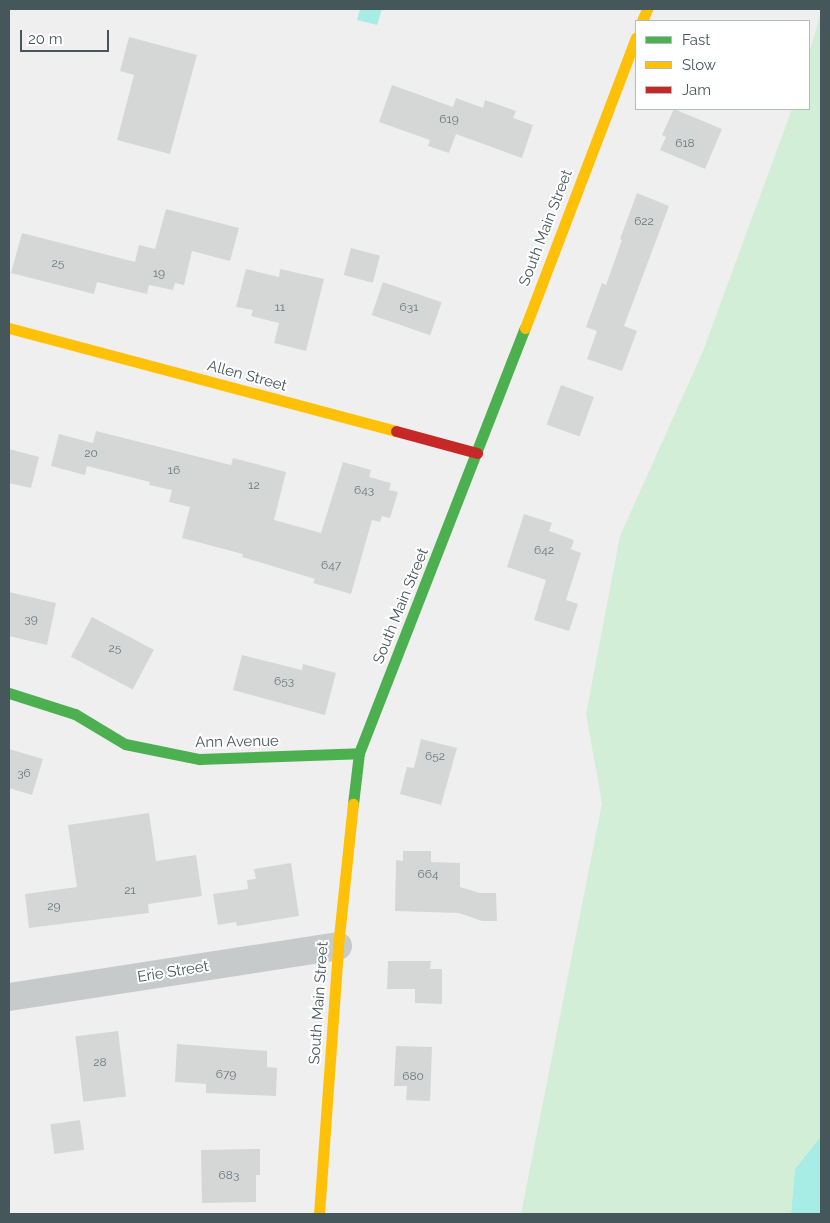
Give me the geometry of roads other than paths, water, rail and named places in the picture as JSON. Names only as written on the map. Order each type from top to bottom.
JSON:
[{"type":"main road","name":"South Main Street","points":[[319,1214],[338,946],[359,754],[478,453],[635,40]]},
{"type":"main road","name":"Allen Street","points":[[9,328],[478,453]]},
{"type":"main road","name":"Ann Avenue","points":[[9,693],[75,714],[125,744],[199,759],[359,754]]},
{"type":"street","name":"Erie Street","points":[[9,997],[338,946]]},
{"type":"water","points":[[360,9],[382,9],[377,25],[357,20]]},
{"type":"water","points":[[821,1136],[821,1214],[791,1214],[795,1169]]}]
